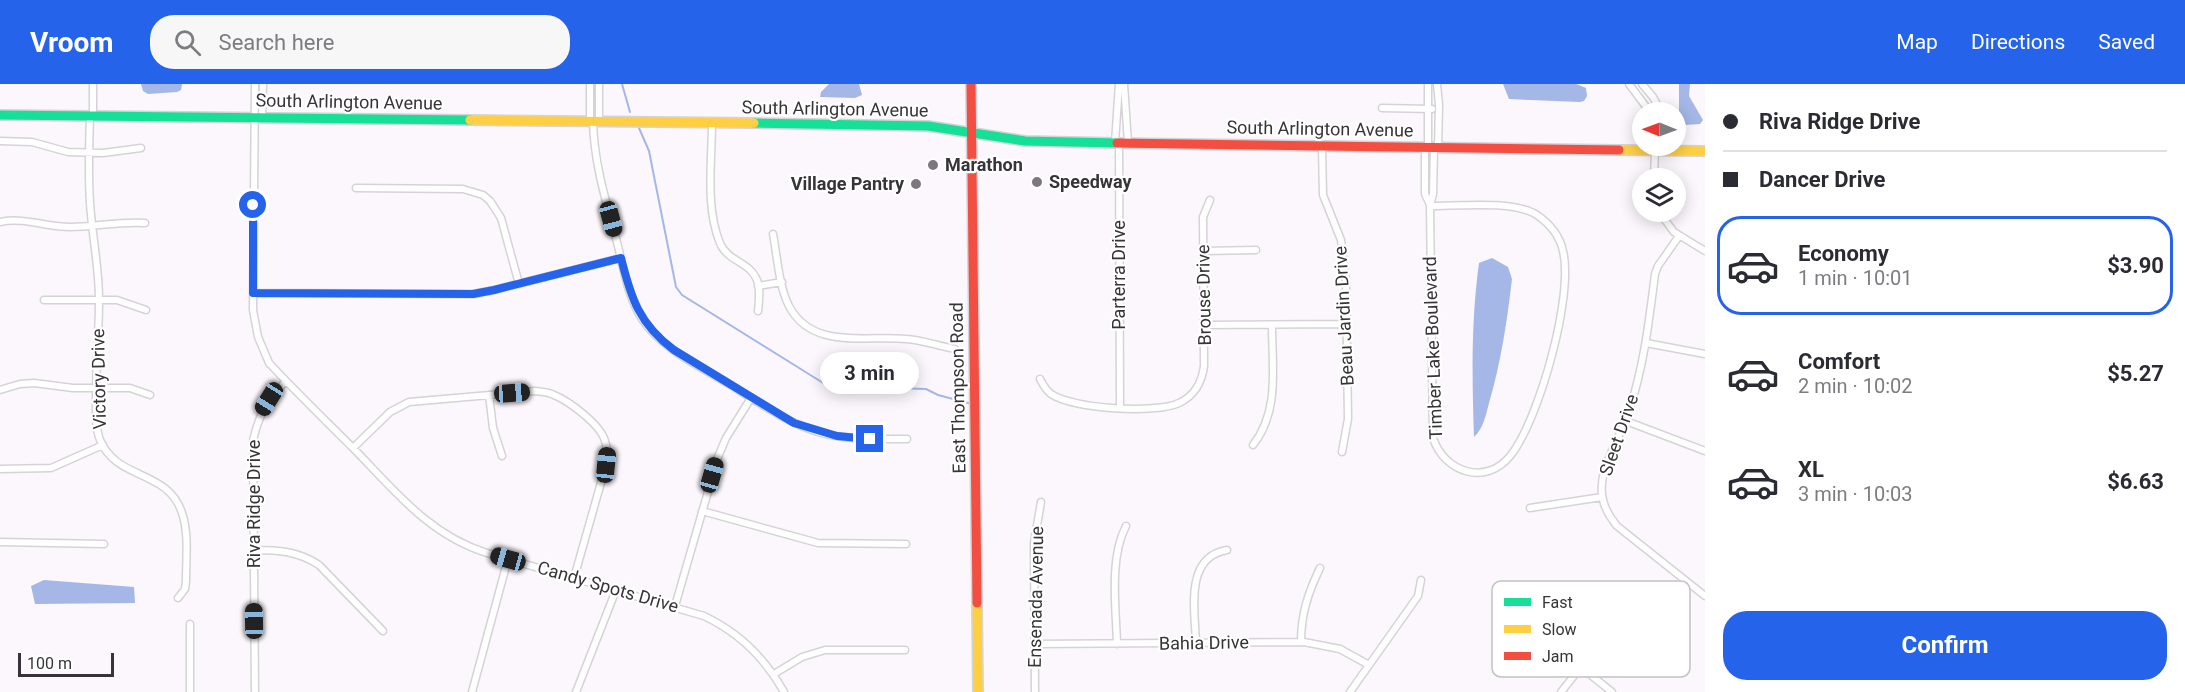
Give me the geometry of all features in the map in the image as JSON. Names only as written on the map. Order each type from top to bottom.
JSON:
[{"type":"main road","name":"East Thompson Road","points":[[971,84],[978,692]]},
{"type":"main road","name":"South Arlington Avenue","points":[[0,115],[911,125],[1015,140],[1322,147],[1632,148]]},
{"type":"main road","name":"South Arlington Avenue","points":[[1686,150],[1705,151]]},
{"type":"street","name":"Victory Drive","points":[[93,84],[89,189],[99,300],[97,424],[103,445],[110,456],[121,466],[157,481],[172,494],[179,505],[185,527],[186,581],[183,593],[178,598]]},
{"type":"street","points":[[255,84],[258,118],[253,293],[255,328],[269,363],[286,381]]},
{"type":"street","points":[[258,118],[263,84]]},
{"type":"street","points":[[590,84],[596,160],[621,258],[634,303],[657,337],[674,350],[794,423],[822,433],[852,438],[907,439]]},
{"type":"street","points":[[594,122],[599,84]]},
{"type":"street","points":[[1119,84],[1121,143]]},
{"type":"street","points":[[1121,143],[1124,84]]},
{"type":"street","name":"Timber Lake Boulevard","points":[[1428,84],[1431,148]]},
{"type":"street","name":"Timber Lake Boulevard","points":[[1430,206],[1507,207],[1524,210],[1538,216],[1550,226],[1563,252],[1564,280],[1556,337],[1544,383],[1518,444],[1506,461],[1487,471],[1469,472],[1456,468],[1448,463],[1437,449],[1433,438],[1430,206],[1425,194],[1439,109],[1437,84]]},
{"type":"street","points":[[1629,84],[1642,102]]},
{"type":"street","points":[[1642,84],[1655,102]]},
{"type":"street","points":[[1382,108],[1439,109]]},
{"type":"street","points":[[712,123],[711,202],[719,242],[729,257],[751,271],[757,279],[758,310]]},
{"type":"street","points":[[0,141],[32,142],[64,152],[89,153],[141,148]]},
{"type":"street","name":"Parterra Drive","points":[[1120,408],[1121,143]]},
{"type":"street","name":"Beau Jardin Drive","points":[[1322,147],[1322,190],[1341,240],[1346,282],[1348,425],[1342,452]]},
{"type":"street","points":[[356,188],[463,189],[483,195],[490,201],[501,218],[519,284]]},
{"type":"street","name":"Brouse Drive","points":[[1120,408],[1170,406],[1187,398],[1195,390],[1204,371],[1203,217],[1210,200]]},
{"type":"street","points":[[0,222],[21,220],[65,227],[126,222],[145,223]]},
{"type":"street","points":[[1666,222],[1679,236],[1705,251]]},
{"type":"street","points":[[773,234],[785,297],[801,322],[819,333],[840,338],[906,339],[955,349]]},
{"type":"street","name":"Sleet Drive","points":[[1679,236],[1657,267],[1639,377],[1626,421],[1603,477],[1602,497],[1608,514],[1617,526],[1686,581]]},
{"type":"street","points":[[1203,251],[1256,250]]},
{"type":"street","points":[[253,293],[458,295],[485,292],[621,258]]},
{"type":"street","points":[[758,286],[782,282]]},
{"type":"street","points":[[44,300],[122,301],[146,310]]},
{"type":"street","points":[[1204,325],[1347,324]]},
{"type":"street","points":[[1252,445],[1265,425],[1272,400],[1272,325]]},
{"type":"street","points":[[1646,343],[1705,354]]},
{"type":"street","points":[[1040,379],[1048,392],[1064,400],[1093,407],[1120,408]]},
{"type":"street","name":"Candy Spots Drive","points":[[286,381],[415,512],[438,531],[469,547],[705,616],[731,630],[751,647],[774,674],[784,692]]},
{"type":"street","name":"Riva Ridge Drive","points":[[255,692],[253,447],[256,426],[269,399],[286,381]]},
{"type":"street","points":[[0,390],[27,382],[65,387],[130,388],[150,395]]},
{"type":"street","points":[[353,448],[390,412],[410,402],[536,391],[554,394],[565,400],[593,423],[605,441],[607,453],[606,465],[574,578]]},
{"type":"street","points":[[489,395],[492,428],[502,456]]},
{"type":"street","points":[[675,606],[718,457],[726,438],[751,398]]},
{"type":"street","points":[[1626,421],[1705,451]]},
{"type":"street","points":[[0,469],[51,468],[103,445]]},
{"type":"street","points":[[1530,508],[1602,497]]},
{"type":"street","name":"Ensenada Avenue","points":[[1035,692],[1034,543],[1041,502]]},
{"type":"street","points":[[702,511],[818,543],[906,544]]},
{"type":"street","points":[[1116,644],[1116,556],[1119,540],[1126,526]]},
{"type":"street","points":[[0,542],[104,544]]},
{"type":"street","points":[[254,550],[286,551],[309,558],[319,565],[383,631]]},
{"type":"street","points":[[1196,643],[1195,586],[1197,574],[1208,559],[1227,550]]},
{"type":"street","points":[[472,692],[508,559]]},
{"type":"street","points":[[1301,642],[1305,602],[1320,568]]},
{"type":"street","points":[[1350,692],[1418,596],[1421,580]]},
{"type":"street","name":"Sleet Drive","points":[[1690,584],[1705,596]]},
{"type":"street","points":[[576,692],[616,590]]},
{"type":"street","points":[[190,624],[190,692]]},
{"type":"street","name":"Bahia Drive","points":[[1035,644],[1301,642],[1340,649],[1369,665]]},
{"type":"street","points":[[774,674],[802,657],[825,650],[905,650]]},
{"type":"street","points":[[1561,692],[1573,677]]},
{"type":"street","points":[[1593,677],[1612,692]]},
{"type":"water","points":[[141,84],[182,84],[181,90],[177,92],[148,94],[143,91]]},
{"type":"water","points":[[829,84],[859,84],[862,95],[855,98],[820,97],[821,92]]},
{"type":"water","points":[[1503,84],[1576,84],[1586,88],[1587,96],[1584,101],[1580,102],[1509,99]]},
{"type":"water","points":[[1679,84],[1690,84],[1689,96],[1703,120],[1700,124],[1686,125],[1686,102],[1679,102]]},
{"type":"water","points":[[1492,258],[1508,267],[1512,279],[1497,372],[1484,421],[1474,437],[1473,350],[1476,285],[1479,263]]},
{"type":"water","points":[[44,580],[134,587],[135,603],[35,604],[31,586]]},
{"type":"waterway","points":[[622,84],[630,112]]},
{"type":"waterway","points":[[639,128],[649,151],[676,287],[682,295],[828,386],[926,389],[938,395],[972,404]]},
{"type":"traffic: fast","points":[[0,115],[470,120]]},
{"type":"traffic: fast","points":[[754,123],[928,126],[1025,141],[1117,143]]},
{"type":"traffic: slow","points":[[470,120],[754,123]]},
{"type":"traffic: slow","points":[[1619,150],[1705,151]]},
{"type":"traffic: slow","points":[[977,603],[978,692]]},
{"type":"traffic: jam","points":[[971,84],[977,603]]},
{"type":"traffic: jam","points":[[1117,143],[1619,150]]},
{"type":"place","name":"Marathon","points":[[933,165]]},
{"type":"place","name":"Speedway","points":[[1037,182]]},
{"type":"place","name":"Village Pantry","points":[[916,184]]},
{"type":"route","points":[[253,205],[253,293],[473,294],[621,258],[632,297],[642,318],[657,337],[674,350],[794,423],[822,433],[870,439]]}]
